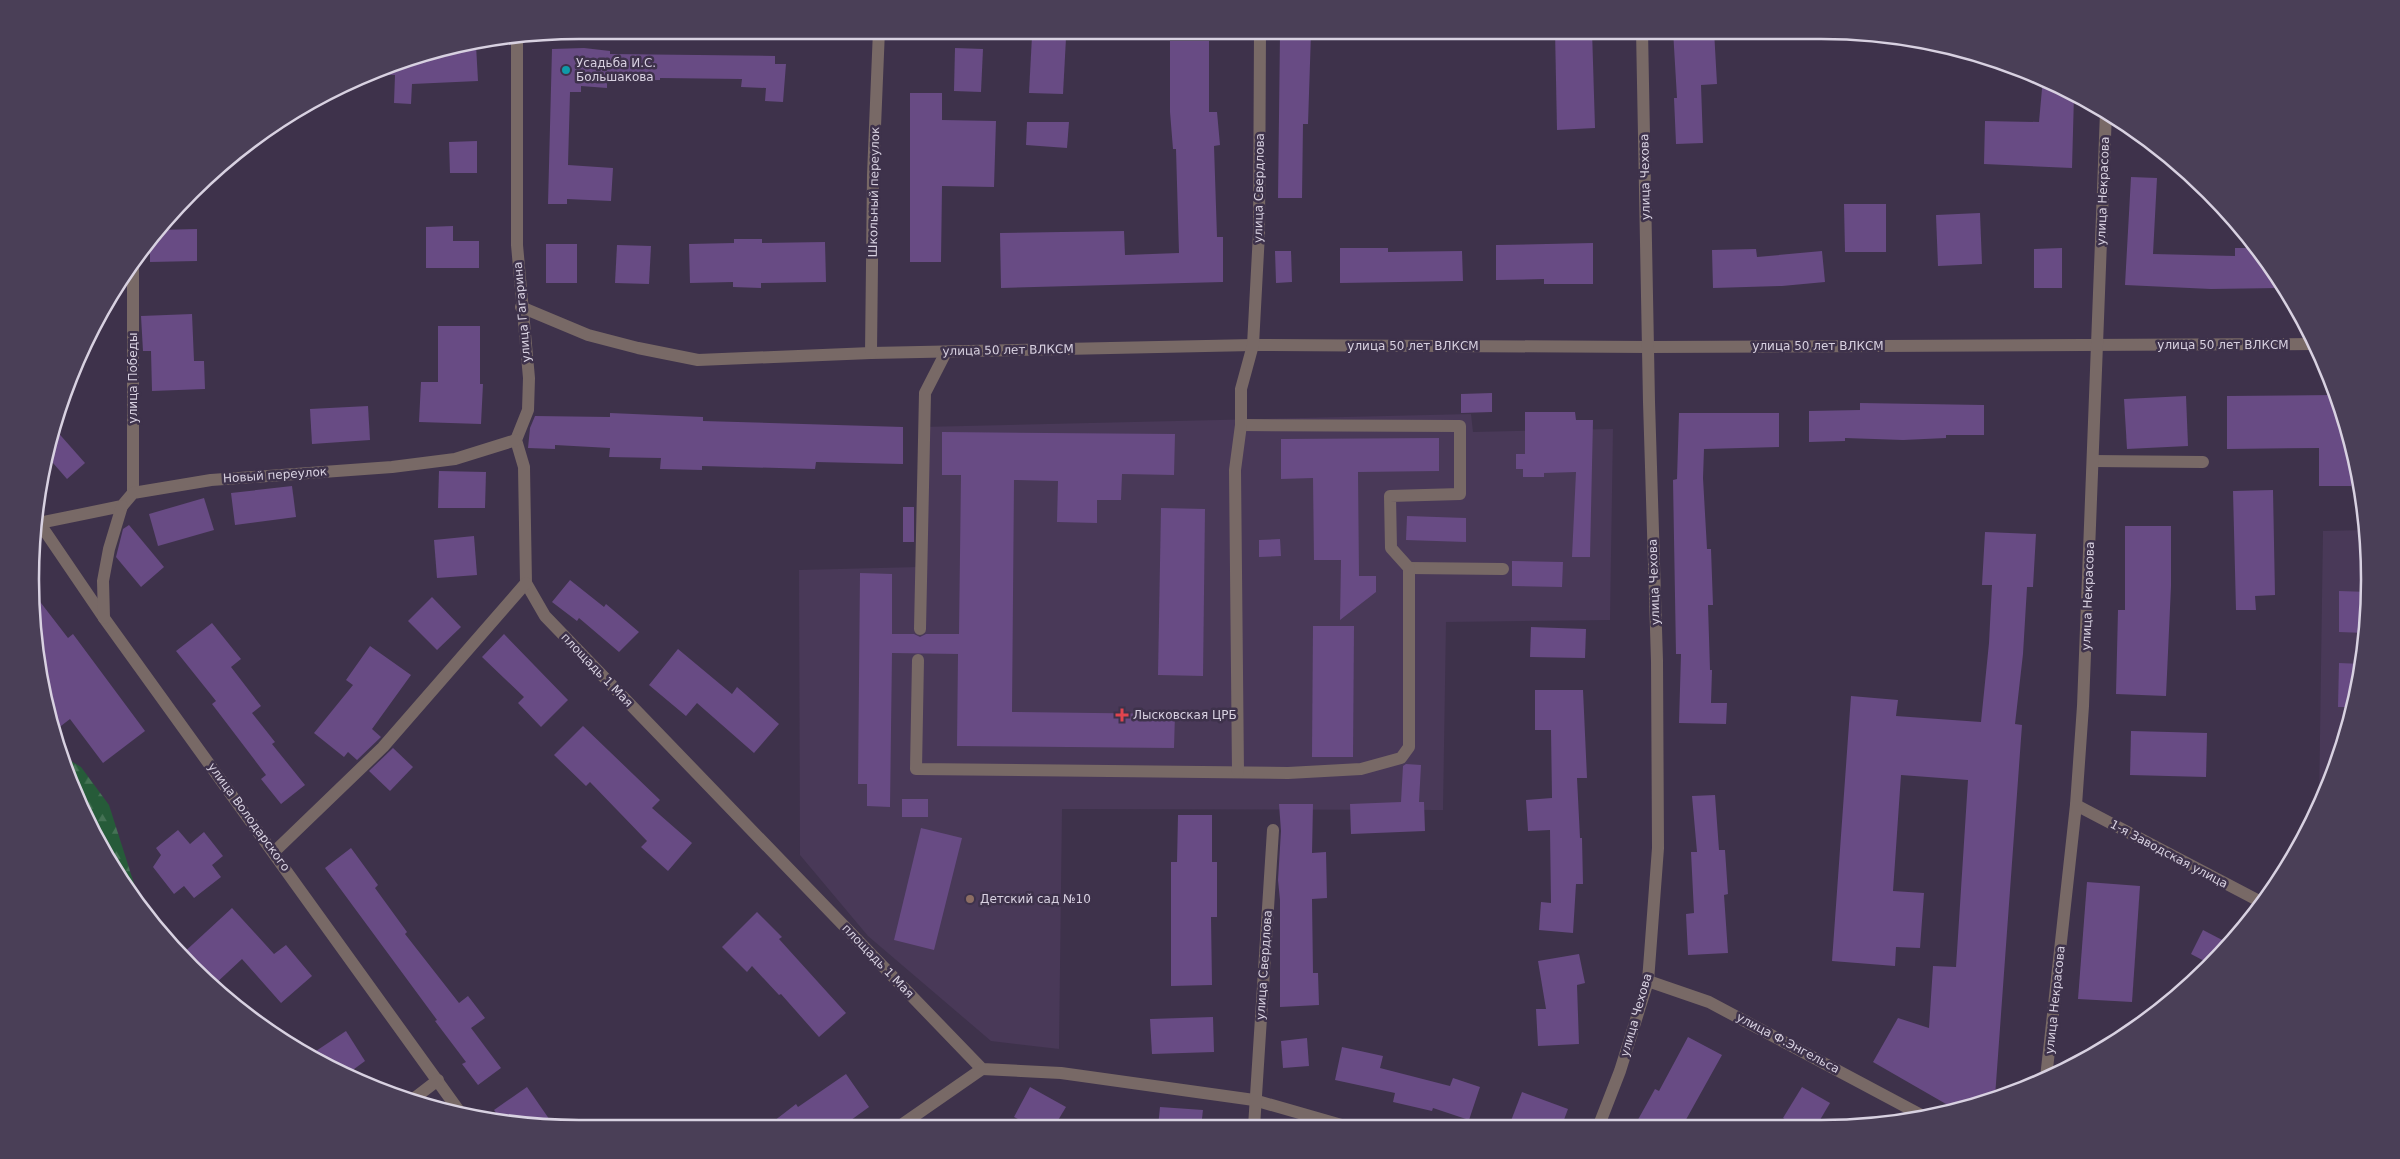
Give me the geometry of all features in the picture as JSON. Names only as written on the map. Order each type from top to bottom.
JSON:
[{"type":"street","name":"Школьный переулок","points":[[871,353],[873,175],[879,39]]},
{"type":"street","name":"улица Свердлова","points":[[1238,772],[1235,470],[1240,425],[1241,389],[1253,345],[1259,233],[1260,39]]},
{"type":"street","name":"улица Чехова","points":[[1601,1120],[1620,1071],[1648,981],[1658,848],[1657,662],[1648,347],[1642,39]]},
{"type":"street","name":"улица Гагарина","points":[[516,440],[528,410],[529,378],[520,307],[517,245],[517,42]]},
{"type":"street","name":"улица Некрасова","points":[[2047,1070],[2076,805],[2083,706],[2106,120]]},
{"type":"street","name":"улица Победы","points":[[133,275],[133,493]]},
{"type":"street","name":"улица 50 лет ВЛКСМ","points":[[520,307],[588,335],[638,348],[698,360],[871,353],[1253,345],[1648,347],[2307,344]]},
{"type":"street","points":[[920,629],[925,393],[946,352]]},
{"type":"street","points":[[918,660],[916,769],[1238,772],[1361,769],[1400,758],[1409,746],[1409,568],[1391,548],[1390,496],[1460,494],[1460,426],[1240,425]]},
{"type":"street","name":"Новый переулок","points":[[133,493],[211,480],[392,467],[455,459],[516,440]]},
{"type":"street","points":[[274,852],[383,747],[526,583],[524,467],[516,440]]},
{"type":"street","points":[[2093,461],[2203,462]]},
{"type":"street","points":[[104,618],[103,581],[109,548],[122,506],[133,493]]},
{"type":"street","points":[[42,520],[122,506]]},
{"type":"street","name":"улица Володарского","points":[[42,526],[104,618],[456,1106]]},
{"type":"street","points":[[1409,568],[1503,569]]},
{"type":"street","name":"площадь 1 Мая","points":[[526,583],[545,616],[982,1069]]},
{"type":"street","name":"1-я Заводская улица","points":[[2076,805],[2256,900]]},
{"type":"street","name":"улица Свердлова","points":[[1254,1120],[1273,830]]},
{"type":"street","name":"улица Ф.Энгельса","points":[[1648,981],[1718,1006],[1915,1112]]},
{"type":"street","points":[[909,1120],[982,1069],[1061,1073],[1254,1100],[1324,1120]]},
{"type":"street","points":[[418,1095],[438,1080]]},
{"type":"shaded area","name":"Лысковская ЦРБ","points":[[1471,414],[1473,432],[1613,429],[1610,620],[1446,622],[1443,810],[1062,809],[1059,1049],[991,1041],[868,936],[800,855],[799,570],[919,567],[921,427]]},
{"type":"shaded area","points":[[2359,530],[2361,580],[2357,650],[2351,685],[2333,753],[2319,788],[2323,531]]},
{"type":"green space","points":[[70,760],[81,767],[109,805],[135,888],[111,850],[95,819]]},
{"type":"building","points":[[1032,39],[1066,39],[1063,94],[1029,93]]},
{"type":"building","points":[[1280,39],[1311,39],[1308,124],[1303,124],[1302,198],[1278,198]]},
{"type":"building","points":[[1555,39],[1592,39],[1595,128],[1557,130]]},
{"type":"building","points":[[1674,39],[1714,39],[1717,84],[1701,85],[1703,143],[1676,144],[1674,98],[1677,98]]},
{"type":"building","points":[[1170,41],[1209,41],[1209,112],[1217,112],[1220,145],[1214,146],[1217,237],[1223,237],[1223,282],[1001,288],[1000,233],[1124,231],[1125,255],[1179,253],[1176,149],[1173,149],[1170,112]]},
{"type":"building","points":[[584,48],[610,51],[610,54],[775,56],[775,64],[786,64],[783,102],[765,101],[766,88],[741,87],[742,79],[660,78],[660,80],[607,81],[607,88],[581,86],[581,92],[570,92],[568,165],[613,168],[611,201],[567,199],[567,204],[548,204],[552,49]]},
{"type":"building","points":[[955,48],[983,49],[981,92],[954,91]]},
{"type":"building","points":[[476,49],[478,81],[412,84],[411,104],[394,103],[395,75],[387,75],[440,57]]},
{"type":"building","points":[[2042,87],[2074,102],[2072,168],[1984,164],[1985,121],[2039,122]]},
{"type":"building","points":[[910,93],[942,93],[942,120],[996,121],[994,187],[942,186],[941,262],[910,262]]},
{"type":"building","points":[[1027,122],[1069,122],[1067,148],[1026,145]]},
{"type":"building","points":[[477,141],[477,173],[450,173],[449,142]]},
{"type":"building","points":[[2131,177],[2157,178],[2153,254],[2235,256],[2235,248],[2248,248],[2276,288],[2211,289],[2125,285]]},
{"type":"building","points":[[1844,204],[1886,204],[1886,252],[1845,252]]},
{"type":"building","points":[[1980,213],[1982,264],[1938,266],[1936,215]]},
{"type":"building","points":[[453,226],[453,241],[479,241],[479,268],[426,268],[426,227]]},
{"type":"building","points":[[197,229],[197,261],[150,262],[150,250],[167,230]]},
{"type":"building","points":[[734,239],[762,239],[762,243],[825,242],[826,282],[761,283],[761,288],[733,287],[733,282],[690,283],[689,244],[734,243]]},
{"type":"building","points":[[1593,243],[1593,284],[1544,284],[1544,279],[1496,280],[1496,245]]},
{"type":"building","points":[[546,244],[577,244],[577,283],[546,283]]},
{"type":"building","points":[[617,245],[651,246],[649,284],[615,283]]},
{"type":"building","points":[[1340,248],[1388,248],[1388,252],[1462,251],[1463,281],[1340,283]]},
{"type":"building","points":[[2062,248],[2062,288],[2034,288],[2034,249]]},
{"type":"building","points":[[1756,249],[1757,257],[1822,251],[1825,282],[1782,286],[1713,288],[1712,250]]},
{"type":"building","points":[[1275,251],[1291,251],[1292,282],[1276,283]]},
{"type":"building","points":[[192,314],[194,361],[204,361],[205,389],[152,391],[151,351],[143,351],[141,316]]},
{"type":"building","points":[[438,326],[480,326],[480,384],[483,384],[481,424],[419,422],[421,382],[438,382]]},
{"type":"building","points":[[1492,393],[1492,412],[1461,413],[1461,394]]},
{"type":"building","points":[[2329,395],[2343,440],[2351,474],[2351,486],[2319,486],[2319,448],[2227,449],[2227,396]]},
{"type":"building","points":[[2186,396],[2188,446],[2127,449],[2124,399]]},
{"type":"building","points":[[1860,403],[1984,405],[1984,435],[1946,435],[1946,438],[1903,440],[1845,438],[1845,441],[1809,442],[1809,411],[1860,410]]},
{"type":"building","points":[[368,406],[370,440],[312,444],[310,409]]},
{"type":"building","points":[[1525,412],[1575,412],[1576,420],[1593,420],[1590,557],[1572,557],[1576,472],[1544,473],[1544,477],[1523,477],[1523,469],[1516,469],[1516,454],[1525,454]]},
{"type":"building","points":[[610,413],[703,417],[703,421],[903,427],[903,464],[816,462],[815,469],[702,466],[702,470],[660,469],[661,458],[609,457],[610,448],[555,445],[555,449],[528,448],[530,428],[535,416],[610,417]]},
{"type":"building","points":[[1679,413],[1779,413],[1779,447],[1704,449],[1703,478],[1707,549],[1711,549],[1713,605],[1708,605],[1710,670],[1712,670],[1711,703],[1727,703],[1726,724],[1679,723],[1681,654],[1676,654],[1673,480],[1677,479]]},
{"type":"building","points":[[942,432],[1175,434],[1174,475],[1122,474],[1121,500],[1097,500],[1097,523],[1057,522],[1058,481],[1014,480],[1012,712],[1175,714],[1174,748],[957,746],[958,654],[892,653],[890,807],[867,806],[867,784],[858,784],[860,573],[892,574],[892,634],[914,634],[920,637],[926,634],[959,634],[961,475],[942,475]]},
{"type":"building","points":[[59,434],[85,463],[67,479],[52,462]]},
{"type":"building","points":[[1439,438],[1439,471],[1358,472],[1359,576],[1376,576],[1376,592],[1340,620],[1341,560],[1314,560],[1313,478],[1281,479],[1281,439]]},
{"type":"building","points":[[439,471],[486,472],[485,508],[438,508]]},
{"type":"building","points":[[292,486],[296,517],[235,525],[231,493]]},
{"type":"building","points":[[2273,490],[2275,595],[2255,596],[2256,610],[2236,610],[2233,491]]},
{"type":"building","points":[[204,498],[214,530],[158,546],[149,514]]},
{"type":"building","points":[[903,507],[914,507],[914,542],[903,542]]},
{"type":"building","points":[[1161,508],[1205,509],[1203,676],[1158,675]]},
{"type":"building","points":[[1407,516],[1466,518],[1466,542],[1406,540]]},
{"type":"building","points":[[129,525],[164,567],[141,587],[116,557],[123,529]]},
{"type":"building","points":[[2125,526],[2171,526],[2171,586],[2166,696],[2116,694],[2118,610],[2125,610]]},
{"type":"building","points":[[1985,532],[2036,534],[2033,587],[2027,587],[2023,654],[2015,724],[2022,725],[1995,1091],[1948,1105],[1873,1062],[1898,1018],[1929,1028],[1933,966],[1956,967],[1968,780],[1901,775],[1893,891],[1924,893],[1920,948],[1896,947],[1895,966],[1832,961],[1851,696],[1898,700],[1896,716],[1981,722],[1989,643],[1992,585],[1982,585]]},
{"type":"building","points":[[474,536],[477,575],[437,578],[434,540]]},
{"type":"building","points":[[1280,539],[1281,556],[1259,557],[1259,540]]},
{"type":"building","points":[[1512,561],[1563,562],[1562,587],[1512,586]]},
{"type":"building","points":[[570,580],[604,607],[606,604],[639,632],[619,652],[579,618],[577,621],[552,602]]},
{"type":"building","points":[[2339,591],[2361,592],[2358,633],[2339,632]]},
{"type":"building","points":[[432,597],[461,627],[437,650],[408,621]]},
{"type":"building","points":[[40,601],[68,638],[73,634],[145,731],[103,763],[70,719],[59,727],[43,650]]},
{"type":"building","points":[[212,623],[241,659],[231,667],[261,706],[252,713],[275,742],[272,744],[305,785],[281,804],[261,779],[266,775],[212,704],[216,701],[176,651]]},
{"type":"building","points":[[1313,626],[1354,626],[1353,757],[1312,757]]},
{"type":"building","points":[[1531,627],[1586,629],[1585,658],[1530,657]]},
{"type":"building","points":[[504,634],[568,700],[541,727],[518,703],[524,697],[482,657]]},
{"type":"building","points":[[370,646],[411,675],[372,729],[381,737],[357,760],[348,752],[344,757],[314,733],[353,685],[346,680]]},
{"type":"building","points":[[678,649],[732,694],[737,687],[779,724],[754,753],[697,703],[686,716],[649,685]]},
{"type":"building","points":[[2339,663],[2355,664],[2346,707],[2338,707]]},
{"type":"building","points":[[1535,690],[1583,690],[1587,778],[1577,778],[1580,838],[1582,838],[1583,884],[1576,884],[1573,933],[1539,930],[1541,902],[1551,903],[1550,830],[1528,831],[1526,800],[1552,798],[1551,730],[1535,730]]},
{"type":"building","points":[[583,726],[660,800],[652,808],[692,843],[668,871],[641,847],[647,841],[590,782],[586,786],[554,755]]},
{"type":"building","points":[[2131,731],[2207,733],[2206,777],[2130,775]]},
{"type":"building","points":[[393,748],[413,767],[390,791],[369,771]]},
{"type":"building","points":[[1406,764],[1421,765],[1419,802],[1424,802],[1425,831],[1351,834],[1350,804],[1401,802],[1403,766]]},
{"type":"building","points":[[1715,795],[1719,850],[1725,850],[1728,894],[1724,895],[1728,953],[1688,955],[1686,914],[1694,913],[1691,852],[1697,852],[1692,796]]},
{"type":"building","points":[[902,799],[928,799],[928,817],[902,817]]},
{"type":"building","points":[[1279,804],[1313,804],[1312,853],[1326,852],[1327,898],[1312,899],[1313,973],[1318,973],[1319,1005],[1280,1007],[1280,900],[1278,880],[1281,831]]},
{"type":"building","points":[[1178,815],[1212,815],[1212,862],[1217,862],[1217,917],[1211,917],[1212,985],[1171,986],[1171,862],[1177,862]]},
{"type":"building","points":[[921,828],[962,838],[934,950],[894,940]]},
{"type":"building","points":[[178,830],[190,844],[204,832],[223,856],[212,865],[221,877],[194,898],[184,886],[174,894],[153,867],[161,855],[156,848]]},
{"type":"building","points":[[351,848],[378,885],[375,888],[407,932],[405,934],[459,1003],[468,996],[485,1018],[471,1028],[501,1068],[478,1085],[462,1064],[466,1062],[435,1021],[437,1020],[325,868]]},
{"type":"building","points":[[2087,882],[2140,886],[2132,1002],[2078,999]]},
{"type":"building","points":[[232,908],[274,954],[286,945],[312,976],[281,1003],[242,959],[218,981],[186,950]]},
{"type":"building","points":[[757,912],[782,937],[779,939],[846,1013],[819,1037],[781,994],[779,995],[752,966],[747,972],[722,947]]},
{"type":"building","points":[[2203,930],[2223,940],[2204,961],[2191,954]]},
{"type":"building","points":[[1579,954],[1585,983],[1577,985],[1579,1044],[1538,1046],[1536,1009],[1546,1009],[1538,961]]},
{"type":"building","points":[[1213,1017],[1214,1052],[1152,1054],[1150,1019]]},
{"type":"building","points":[[346,1031],[365,1061],[353,1070],[315,1051]]},
{"type":"building","points":[[1688,1037],[1722,1055],[1686,1120],[1638,1120],[1655,1089],[1659,1091]]},
{"type":"building","points":[[1307,1038],[1309,1066],[1283,1068],[1281,1041]]},
{"type":"building","points":[[1342,1047],[1383,1056],[1380,1068],[1450,1086],[1453,1078],[1480,1087],[1469,1120],[1433,1108],[1432,1111],[1393,1102],[1395,1093],[1335,1080]]},
{"type":"building","points":[[846,1074],[869,1107],[851,1120],[775,1120],[796,1104],[798,1107]]},
{"type":"building","points":[[527,1087],[549,1119],[509,1116],[497,1114],[494,1110]]},
{"type":"building","points":[[1030,1087],[1066,1107],[1058,1120],[1020,1120],[1014,1117]]},
{"type":"building","points":[[1802,1087],[1830,1103],[1820,1120],[1786,1120],[1783,1118]]},
{"type":"building","points":[[1522,1092],[1568,1109],[1564,1120],[1511,1120]]},
{"type":"building","points":[[1160,1107],[1203,1110],[1202,1120],[1159,1120]]},
{"type":"place","name":"Усадьба И.С. Большакова","points":[[566,70]]},
{"type":"place","name":"Лысковская ЦРБ","points":[[1122,715]]},
{"type":"place","name":"Детский сад №10","points":[[970,899]]}]
